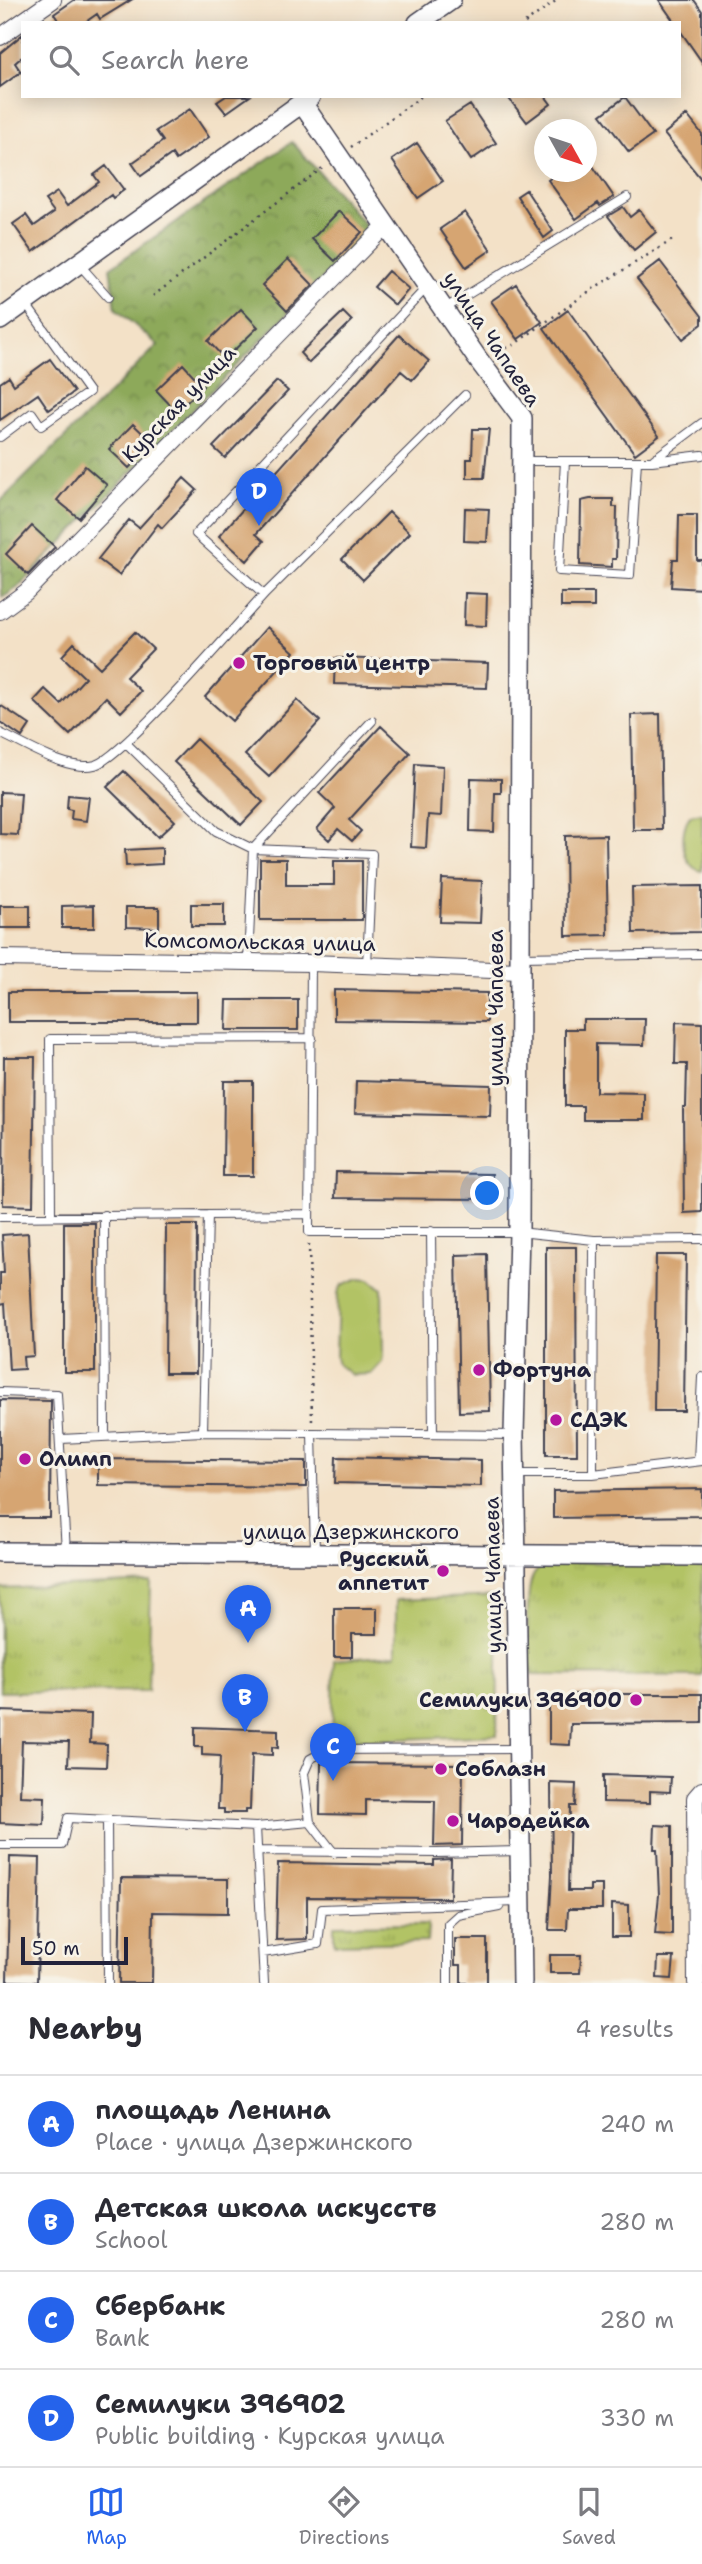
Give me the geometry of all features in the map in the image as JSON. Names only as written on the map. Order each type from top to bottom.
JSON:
[{"type":"street","points":[[23,21],[53,0]]},
{"type":"street","points":[[421,21],[451,0]]},
{"type":"street","points":[[0,37],[21,22]]},
{"type":"street","points":[[0,320],[306,99]]},
{"type":"street","name":"улица Чапаева","points":[[306,99],[338,156],[477,358],[522,418],[524,461],[518,964],[519,1231],[514,1435],[522,1983]]},
{"type":"street","name":"Курская улица","points":[[0,611],[26,592],[386,225]]},
{"type":"street","name":"Комсомольская улица","points":[[0,958],[367,965],[518,964]]},
{"type":"street","name":"улица Дзержинского","points":[[0,1552],[315,1556],[702,1556]]},
{"type":"street","points":[[696,1983],[695,1798],[702,1790]]},
{"type":"lane","points":[[444,309],[627,197]]},
{"type":"lane","points":[[79,264],[108,297]]},
{"type":"lane","points":[[264,595],[196,534],[428,286]]},
{"type":"lane","points":[[0,437],[32,413],[41,426],[89,392],[25,303]]},
{"type":"lane","points":[[0,733],[60,762],[94,765],[126,743],[264,595],[464,394]]},
{"type":"lane","points":[[652,461],[702,423]]},
{"type":"lane","points":[[524,461],[652,461],[702,455]]},
{"type":"lane","points":[[565,461],[559,571],[631,575],[637,461]]},
{"type":"lane","points":[[248,962],[253,849],[372,721]]},
{"type":"lane","points":[[126,743],[216,831],[253,849],[372,854],[367,965]]},
{"type":"lane","points":[[518,964],[702,954]]},
{"type":"lane","points":[[311,963],[312,1038],[307,1214],[309,1232],[519,1231],[594,1240],[702,1239]]},
{"type":"lane","points":[[51,1215],[50,1039],[312,1038]]},
{"type":"lane","points":[[0,1217],[307,1214]]},
{"type":"lane","points":[[104,1215],[105,1437]]},
{"type":"lane","points":[[203,1432],[208,1215]]},
{"type":"lane","points":[[431,1231],[433,1433]]},
{"type":"lane","points":[[593,1474],[594,1240]]},
{"type":"lane","points":[[514,1474],[593,1474],[700,1461],[702,1377]]},
{"type":"lane","points":[[0,1392],[57,1394],[66,1552]]},
{"type":"lane","points":[[61,1438],[203,1432],[514,1435]]},
{"type":"lane","points":[[312,1433],[315,1556]]},
{"type":"lane","points":[[334,1853],[310,1822],[304,1773],[310,1759],[327,1750],[520,1749]]},
{"type":"lane","points":[[0,1845],[62,1845],[68,1818],[256,1827],[310,1822]]},
{"type":"lane","points":[[107,1820],[108,1983]]},
{"type":"lane","points":[[256,1827],[260,1851],[264,1983]]},
{"type":"lane","points":[[260,1851],[522,1851]]},
{"type":"lane","points":[[263,1953],[317,1944],[322,1909],[522,1902]]},
{"type":"lane","points":[[449,1983],[448,1924],[458,1915],[522,1902]]},
{"type":"path","points":[[528,21],[557,0]]},
{"type":"path","points":[[153,296],[419,98]]},
{"type":"path","points":[[477,358],[512,346],[594,288],[674,239]]},
{"type":"path","points":[[309,1232],[312,1433]]},
{"type":"green space","points":[[292,142],[370,230],[17,588],[2,598],[0,502],[158,345],[116,309],[110,268]]},
{"type":"green space","points":[[702,813],[702,871],[690,863],[683,838],[691,815]]},
{"type":"green space","points":[[359,1278],[370,1279],[382,1289],[383,1354],[382,1362],[371,1374],[352,1375],[338,1365],[336,1357],[338,1293],[342,1285]]},
{"type":"green space","points":[[549,1562],[702,1564],[702,1676],[532,1675],[528,1642],[529,1589],[536,1572]]},
{"type":"green space","points":[[151,1582],[148,1691],[0,1692],[0,1589]]},
{"type":"green space","points":[[499,1596],[497,1735],[332,1742],[334,1660],[396,1655],[396,1600]]},
{"type":"green space","points":[[428,1924],[427,1942],[334,1944],[334,1925]]},
{"type":"building","points":[[74,0],[131,0],[100,19],[97,14],[87,21],[59,21],[54,14]]},
{"type":"building","points":[[659,0],[694,0],[702,11],[702,62],[681,32],[681,21],[674,21]]},
{"type":"building","points":[[21,36],[21,58],[15,63],[21,72],[0,87],[0,53]]},
{"type":"building","points":[[223,98],[247,98],[226,113],[217,102]]},
{"type":"building","points":[[509,98],[546,98],[551,104],[527,122]]},
{"type":"building","points":[[626,98],[653,135],[629,152],[601,115]]},
{"type":"building","points":[[470,105],[496,143],[471,160],[445,121]]},
{"type":"building","points":[[190,109],[209,137],[176,160],[172,154],[141,176],[132,163],[163,141],[156,131]]},
{"type":"building","points":[[687,115],[702,134],[702,180],[664,134]]},
{"type":"building","points":[[417,143],[443,181],[418,198],[392,160]]},
{"type":"building","points":[[106,166],[124,190],[113,198],[111,195],[33,252],[13,224],[26,215],[34,226],[54,212],[45,200],[57,192],[67,206],[99,182],[94,175]]},
{"type":"building","points":[[597,172],[614,197],[600,206],[598,203],[576,219],[549,182],[597,182]]},
{"type":"building","points":[[526,190],[553,231],[544,238],[517,196]]},
{"type":"building","points":[[623,207],[630,217],[639,210],[656,232],[634,250],[608,216]]},
{"type":"building","points":[[339,211],[362,232],[335,261],[312,239]]},
{"type":"building","points":[[465,212],[491,250],[466,267],[440,229]]},
{"type":"building","points":[[288,259],[313,285],[287,311],[262,285]]},
{"type":"building","points":[[660,261],[702,316],[702,324],[683,339],[637,279]]},
{"type":"building","points":[[388,271],[409,289],[395,305],[374,287]]},
{"type":"building","points":[[516,284],[542,322],[518,339],[491,301]]},
{"type":"building","points":[[241,309],[258,327],[225,359],[208,341]]},
{"type":"building","points":[[568,310],[659,436],[635,454],[544,328]]},
{"type":"building","points":[[343,312],[352,321],[309,363],[300,353]]},
{"type":"building","points":[[399,335],[429,361],[412,380],[401,371],[256,534],[264,541],[247,561],[219,536]]},
{"type":"building","points":[[50,359],[74,392],[49,410],[38,394],[0,420],[0,383],[9,377],[14,385]]},
{"type":"building","points":[[183,364],[203,386],[177,412],[156,390]]},
{"type":"building","points":[[277,381],[288,391],[225,458],[213,447]]},
{"type":"building","points":[[133,424],[153,443],[129,468],[109,449]]},
{"type":"building","points":[[473,429],[489,429],[484,478],[467,478],[467,459],[472,459]]},
{"type":"building","points":[[85,466],[107,485],[79,518],[57,500]]},
{"type":"building","points":[[184,478],[197,490],[162,528],[158,524],[119,575],[98,559],[129,520],[139,528]]},
{"type":"building","points":[[613,499],[613,507],[617,507],[616,559],[612,559],[612,567],[580,565],[581,501]]},
{"type":"building","points":[[465,508],[489,509],[487,542],[464,541]]},
{"type":"building","points":[[389,512],[410,533],[363,580],[342,559]]},
{"type":"building","points":[[679,515],[697,515],[697,560],[702,560],[702,589],[671,587],[673,559],[678,559]]},
{"type":"building","points":[[32,526],[55,547],[28,575],[6,554]]},
{"type":"building","points":[[465,593],[487,594],[486,626],[464,625]]},
{"type":"building","points":[[561,593],[594,593],[594,607],[561,607]]},
{"type":"building","points":[[267,627],[294,652],[232,721],[205,697]]},
{"type":"building","points":[[135,632],[153,649],[126,677],[141,691],[121,712],[106,697],[70,735],[34,701],[45,689],[61,704],[85,678],[62,656],[74,643],[100,668]]},
{"type":"building","points":[[335,658],[488,663],[487,688],[334,684]]},
{"type":"building","points":[[297,700],[320,721],[269,777],[245,755]]},
{"type":"building","points":[[0,705],[30,725],[22,737],[0,722]]},
{"type":"building","points":[[660,714],[662,830],[633,830],[631,715]]},
{"type":"building","points":[[381,726],[410,753],[349,820],[361,831],[352,841],[338,829],[329,840],[317,829],[335,808],[319,793]]},
{"type":"building","points":[[196,739],[263,802],[241,825],[174,762]]},
{"type":"building","points":[[415,764],[443,766],[441,816],[428,815],[426,848],[411,847]]},
{"type":"building","points":[[124,771],[175,821],[158,837],[107,787]]},
{"type":"building","points":[[471,778],[501,779],[501,793],[495,793],[494,832],[470,831]]},
{"type":"building","points":[[0,792],[21,793],[18,835],[0,834]]},
{"type":"building","points":[[68,795],[89,797],[86,821],[71,819],[72,810],[67,809]]},
{"type":"building","points":[[606,835],[608,935],[566,936],[565,836]]},
{"type":"building","points":[[162,848],[162,864],[126,866],[125,850]]},
{"type":"building","points":[[260,859],[286,859],[286,885],[334,885],[334,861],[362,861],[362,920],[260,920]]},
{"type":"building","points":[[442,879],[482,881],[480,923],[440,922]]},
{"type":"building","points":[[702,886],[702,932],[633,933],[632,887]]},
{"type":"building","points":[[191,904],[224,904],[224,926],[191,926]]},
{"type":"building","points":[[94,905],[94,928],[62,928],[62,906]]},
{"type":"building","points":[[0,906],[30,906],[30,928],[0,928]]},
{"type":"building","points":[[126,907],[159,907],[159,928],[126,927]]},
{"type":"building","points":[[334,990],[487,993],[487,1022],[334,1020]]},
{"type":"building","points":[[8,992],[197,992],[197,1022],[8,1022]]},
{"type":"building","points":[[227,1000],[298,1000],[298,1030],[226,1030]]},
{"type":"building","points":[[583,1019],[645,1019],[644,1045],[596,1044],[596,1092],[644,1093],[644,1120],[583,1120],[583,1106],[565,1106],[565,1029],[583,1029]]},
{"type":"building","points":[[676,1022],[702,1023],[702,1212],[684,1213],[683,1107],[686,1107],[687,1064],[675,1064]]},
{"type":"building","points":[[4,1057],[35,1057],[33,1206],[3,1205]]},
{"type":"building","points":[[224,1081],[253,1081],[253,1176],[223,1176]]},
{"type":"building","points":[[356,1081],[491,1085],[490,1116],[355,1113]]},
{"type":"building","points":[[336,1172],[492,1174],[492,1199],[335,1198]]},
{"type":"building","points":[[64,1223],[95,1223],[95,1372],[64,1372]]},
{"type":"building","points":[[166,1225],[197,1225],[196,1373],[165,1373]]},
{"type":"building","points":[[28,1233],[34,1356],[23,1357],[24,1369],[9,1370],[5,1303],[0,1304],[0,1273],[4,1273],[2,1235]]},
{"type":"building","points":[[546,1247],[576,1247],[577,1455],[546,1455]]},
{"type":"building","points":[[487,1254],[490,1411],[459,1412],[456,1255]]},
{"type":"building","points":[[656,1255],[686,1255],[684,1411],[654,1411]]},
{"type":"building","name":"Олимп","points":[[0,1400],[51,1401],[50,1518],[0,1518]]},
{"type":"building","points":[[336,1457],[481,1460],[481,1486],[335,1483]]},
{"type":"building","points":[[98,1459],[306,1461],[306,1487],[98,1485]]},
{"type":"building","points":[[702,1489],[702,1516],[553,1518],[553,1491]]},
{"type":"building","points":[[334,1608],[377,1608],[377,1634],[352,1634],[352,1657],[334,1657]]},
{"type":"building","points":[[571,1694],[702,1694],[702,1723],[571,1724],[570,1745],[549,1744],[549,1703],[571,1703]]},
{"type":"building","points":[[0,1711],[91,1714],[90,1743],[107,1744],[106,1767],[68,1766],[69,1742],[22,1741],[20,1796],[45,1797],[44,1825],[0,1823]]},
{"type":"building","points":[[195,1727],[278,1730],[278,1748],[272,1747],[272,1755],[252,1754],[250,1810],[245,1810],[245,1813],[224,1813],[224,1809],[218,1809],[220,1756],[202,1755],[202,1747],[195,1747]]},
{"type":"building","points":[[321,1763],[463,1764],[462,1845],[434,1846],[435,1801],[366,1800],[366,1815],[320,1814]]},
{"type":"building","points":[[603,1775],[671,1777],[670,1792],[650,1791],[650,1803],[603,1802]]},
{"type":"building","points":[[551,1783],[576,1784],[575,1806],[570,1806],[568,1891],[590,1891],[590,1885],[602,1885],[602,1909],[568,1909],[567,1930],[549,1930],[552,1875]]},
{"type":"building","points":[[655,1825],[672,1826],[672,1935],[655,1934],[659,1895],[657,1849],[654,1849]]},
{"type":"building","points":[[10,1857],[40,1858],[37,1982],[7,1981]]},
{"type":"building","points":[[451,1859],[450,1898],[307,1897],[307,1939],[276,1940],[278,1863],[434,1865],[434,1860]]},
{"type":"building","points":[[121,1878],[228,1879],[228,1913],[153,1912],[152,1983],[119,1983]]},
{"type":"building","points":[[612,1904],[629,1905],[629,1937],[612,1937]]},
{"type":"building","points":[[455,1939],[487,1939],[487,1983],[461,1983],[461,1965],[455,1965]]},
{"type":"building","points":[[550,1955],[581,1955],[580,1973],[550,1973]]},
{"type":"building","points":[[658,1957],[674,1957],[672,1979],[657,1978]]},
{"type":"place","name":"Семилуки 396902","points":[[259,526]]},
{"type":"place","name":"Торговый центр","points":[[239,663]]},
{"type":"place","name":"Фортуна","points":[[479,1370]]},
{"type":"place","name":"СДЭК","points":[[556,1420]]},
{"type":"place","name":"Олимп","points":[[25,1459]]},
{"type":"place","name":"Русский аппетит","points":[[443,1571]]},
{"type":"place","name":"площадь Ленина","points":[[248,1643]]},
{"type":"place","name":"Семилуки 396900","points":[[636,1700]]},
{"type":"place","name":"Детская школа искусств","points":[[245,1732]]},
{"type":"place","name":"Соблазн","points":[[441,1769]]},
{"type":"place","name":"Сбербанк","points":[[333,1781]]},
{"type":"place","name":"Чародейка","points":[[453,1821]]}]
